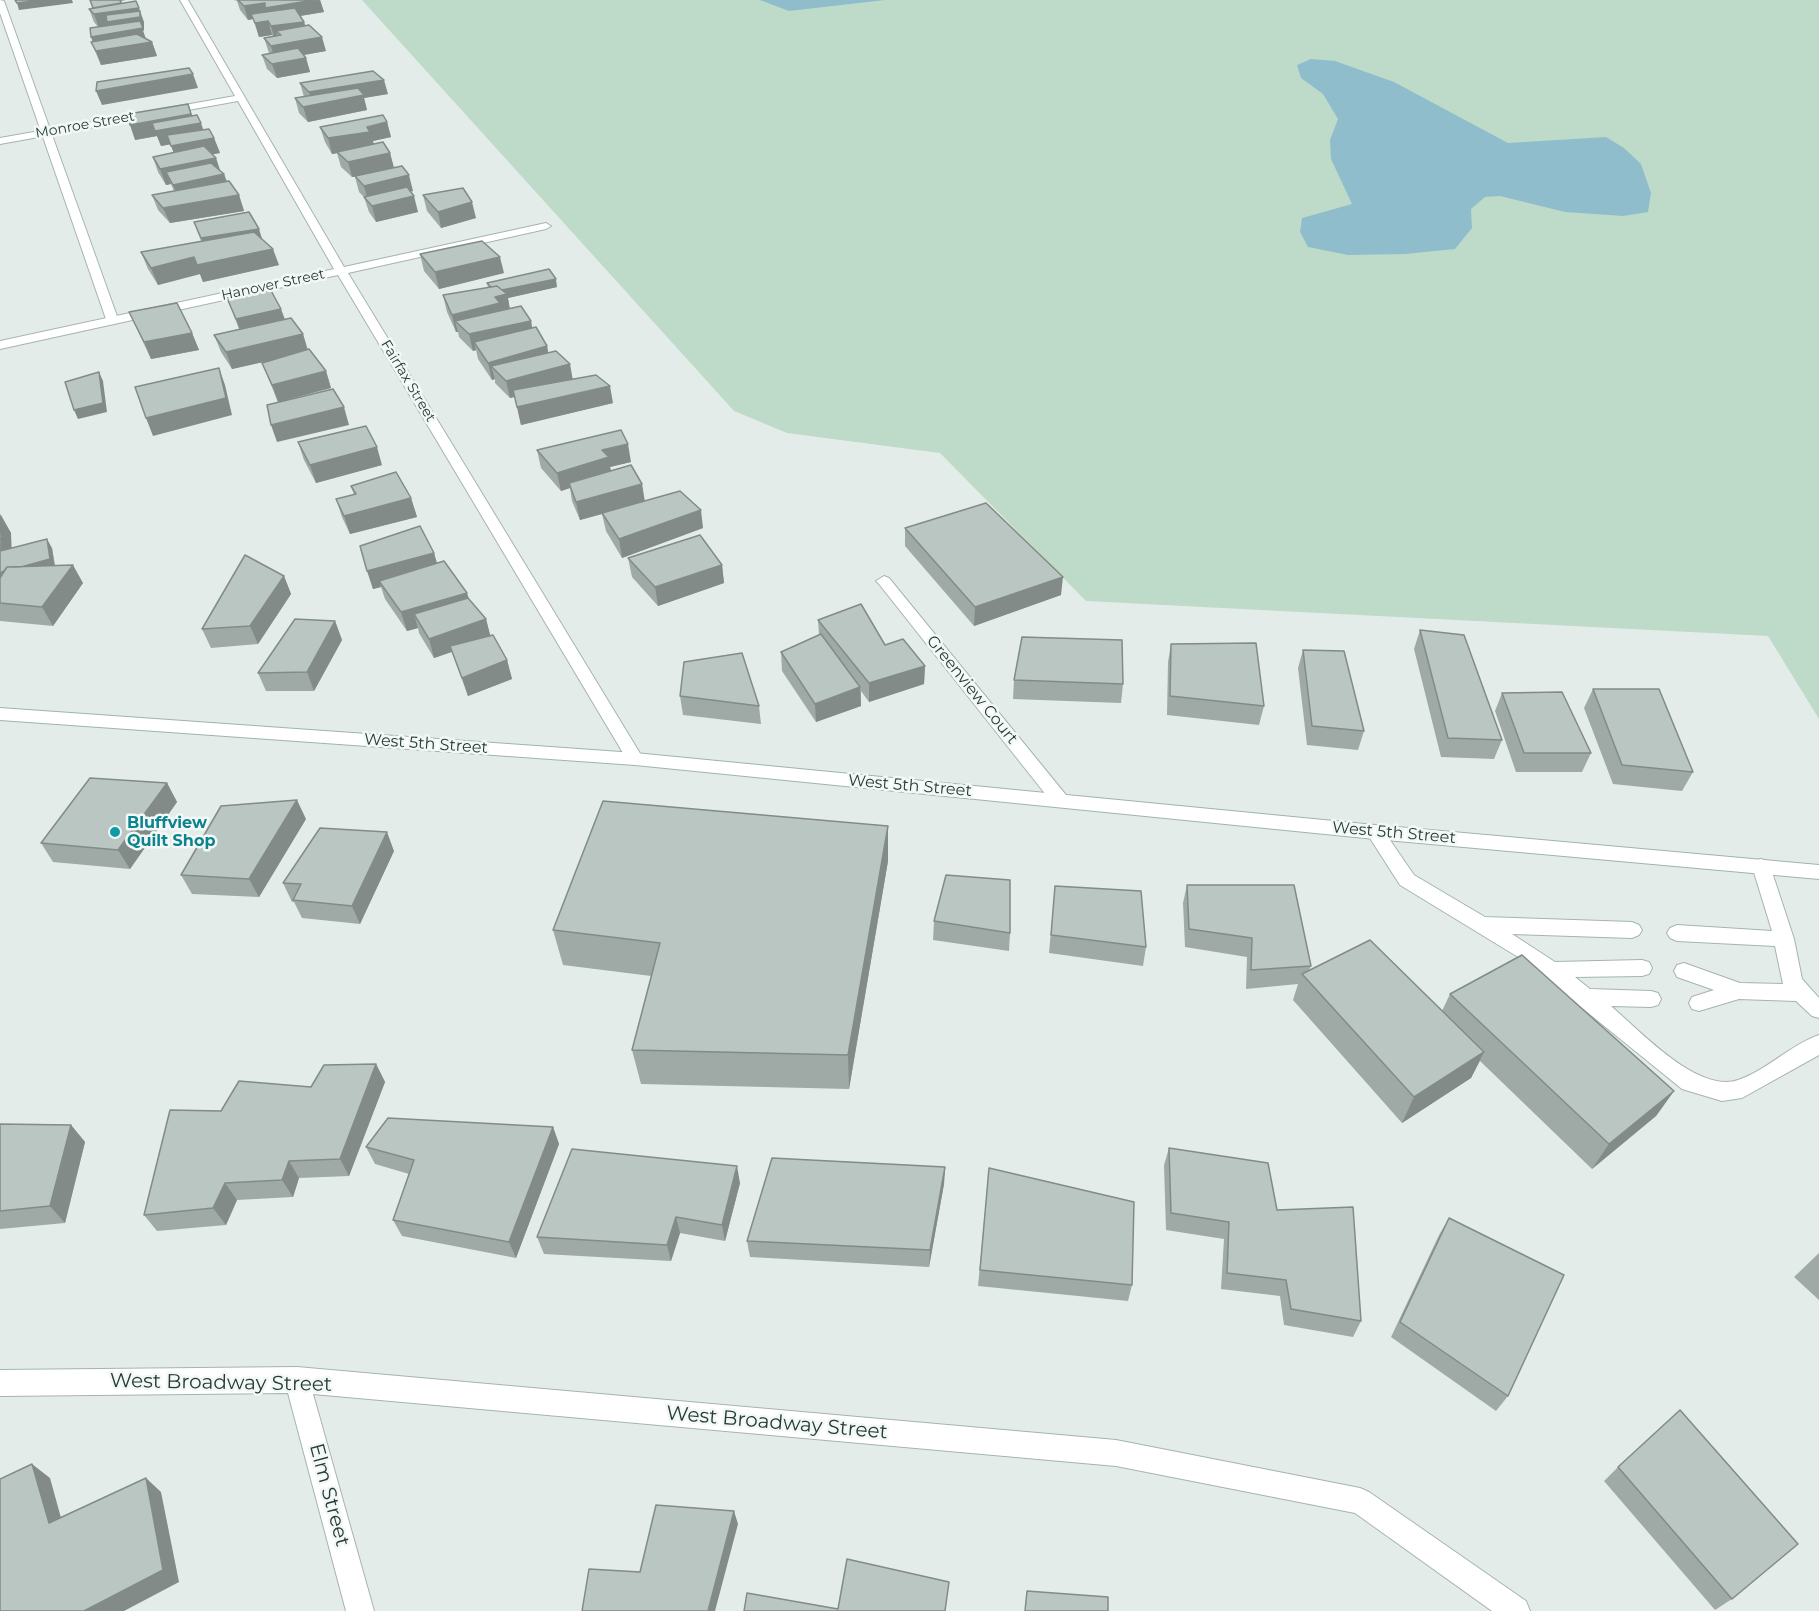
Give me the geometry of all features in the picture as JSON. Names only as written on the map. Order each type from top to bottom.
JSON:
[{"type":"street","name":"Fairfax Street","points":[[184,0],[341,271],[635,759]]},
{"type":"street","points":[[0,1],[112,319]]},
{"type":"street","name":"Monroe Street","points":[[0,141],[242,97]]},
{"type":"street","name":"Hanover Street","points":[[0,345],[546,226]]},
{"type":"street","name":"Greenview Court","points":[[884,581],[1060,800]]},
{"type":"street","name":"West 5th Street","points":[[0,714],[635,759],[1375,832],[1819,872]]},
{"type":"street","points":[[1375,832],[1407,880],[1530,954],[1586,996],[1652,1054],[1690,1083],[1722,1092],[1742,1089],[1819,1044]]},
{"type":"street","points":[[1761,866],[1784,939],[1792,982],[1819,1010]]},
{"type":"street","points":[[1483,925],[1632,930]]},
{"type":"street","points":[[1677,933],[1784,939]]},
{"type":"street","points":[[1552,970],[1642,968]]},
{"type":"street","points":[[1684,971],[1739,991],[1801,993]]},
{"type":"street","points":[[1699,1003],[1739,991]]},
{"type":"street","points":[[1586,996],[1651,999]]},
{"type":"street","name":"West Broadway Street","points":[[0,1383],[297,1380],[1116,1453],[1360,1501],[1516,1611]]},
{"type":"street","name":"Elm Street","points":[[297,1380],[360,1611]]},
{"type":"green space","points":[[362,0],[1819,0],[1819,719],[1768,636],[1086,601],[940,453],[787,433],[734,411]]},
{"type":"water","points":[[760,0],[885,0],[789,11]]},
{"type":"water","points":[[1311,59],[1335,61],[1394,82],[1508,143],[1606,137],[1624,148],[1641,164],[1651,193],[1648,212],[1623,216],[1565,212],[1500,196],[1485,197],[1471,209],[1472,228],[1455,249],[1405,254],[1348,255],[1308,247],[1300,232],[1302,218],[1352,204],[1331,159],[1330,140],[1338,119],[1323,94],[1301,78],[1297,65]]},
{"type":"building","points":[[15,0],[43,0],[17,3]]},
{"type":"building","points":[[90,0],[120,0],[121,3],[93,8]]},
{"type":"building","points":[[238,0],[314,0],[265,8],[265,3],[244,6]]},
{"type":"building","points":[[136,1],[139,8],[94,14],[89,9]]},
{"type":"building","points":[[295,8],[304,22],[271,26],[268,21],[255,23],[251,14]]},
{"type":"building","points":[[140,11],[140,17],[107,22],[106,15]]},
{"type":"building","points":[[140,21],[143,28],[91,37],[90,28]]},
{"type":"building","points":[[309,25],[322,37],[271,46],[264,38],[281,35],[276,31]]},
{"type":"building","points":[[137,34],[152,42],[96,51],[91,42]]},
{"type":"building","points":[[298,48],[306,58],[272,64],[262,55]]},
{"type":"building","points":[[189,68],[193,74],[96,91],[97,82]]},
{"type":"building","points":[[373,71],[384,80],[309,92],[300,83]]},
{"type":"building","points":[[358,88],[364,95],[303,107],[295,98]]},
{"type":"building","points":[[188,104],[191,114],[130,125],[128,114]]},
{"type":"building","points":[[197,115],[201,123],[155,131],[152,123]]},
{"type":"building","points":[[383,115],[387,122],[367,127],[370,132],[328,138],[320,127]]},
{"type":"building","points":[[209,129],[214,138],[171,146],[167,135]]},
{"type":"building","points":[[383,142],[390,153],[348,162],[337,152]]},
{"type":"building","points":[[204,146],[216,158],[160,169],[153,157]]},
{"type":"building","points":[[211,163],[224,174],[173,185],[166,172]]},
{"type":"building","points":[[402,166],[409,175],[364,186],[355,176]]},
{"type":"building","points":[[229,181],[239,195],[163,208],[152,195]]},
{"type":"building","points":[[407,187],[414,196],[372,206],[364,197]]},
{"type":"building","points":[[463,188],[472,202],[438,212],[423,195]]},
{"type":"building","points":[[249,212],[259,229],[201,238],[194,222]]},
{"type":"building","points":[[254,232],[273,249],[197,265],[194,257],[151,268],[141,252]]},
{"type":"building","points":[[482,241],[500,257],[435,272],[420,254]]},
{"type":"building","points":[[549,269],[556,279],[502,290],[497,286],[491,287],[487,283]]},
{"type":"building","points":[[497,286],[507,294],[495,297],[500,303],[452,315],[443,295]]},
{"type":"building","points":[[269,287],[281,309],[236,319],[227,298]]},
{"type":"building","points":[[177,303],[192,333],[144,342],[129,312]]},
{"type":"building","points":[[521,306],[531,321],[469,334],[455,321]]},
{"type":"building","points":[[291,318],[303,334],[226,352],[214,335]]},
{"type":"building","points":[[536,327],[547,346],[488,363],[474,342]]},
{"type":"building","points":[[309,349],[326,371],[272,385],[262,363]]},
{"type":"building","points":[[556,351],[570,364],[506,381],[491,366]]},
{"type":"building","points":[[219,368],[226,398],[146,418],[135,387]]},
{"type":"building","points":[[99,372],[103,403],[74,410],[65,382]]},
{"type":"building","points":[[596,375],[610,386],[517,407],[513,390]]},
{"type":"building","points":[[333,389],[344,407],[271,425],[267,405]]},
{"type":"building","points":[[366,426],[377,447],[310,465],[298,442]]},
{"type":"building","points":[[621,430],[628,444],[602,450],[609,457],[557,473],[537,450]]},
{"type":"building","points":[[631,465],[642,484],[576,502],[569,483]]},
{"type":"building","points":[[396,472],[411,498],[344,516],[336,499],[356,494],[351,486]]},
{"type":"building","points":[[680,491],[701,510],[619,539],[602,513]]},
{"type":"building","points":[[986,503],[1063,577],[975,607],[905,528]]},
{"type":"building","points":[[0,515],[2,538],[0,539]]},
{"type":"building","points":[[420,526],[434,553],[367,571],[360,546]]},
{"type":"building","points":[[700,535],[722,565],[655,587],[628,558]]},
{"type":"building","points":[[47,539],[50,559],[21,567],[7,567],[0,573],[0,551]]},
{"type":"building","points":[[245,555],[284,576],[250,626],[202,629]]},
{"type":"building","points":[[444,561],[467,593],[401,612],[379,581]]},
{"type":"building","points":[[73,565],[42,607],[0,603],[0,578],[7,567]]},
{"type":"building","points":[[468,598],[486,619],[429,639],[414,614]]},
{"type":"building","points":[[861,604],[885,645],[903,639],[925,666],[869,683],[818,620]]},
{"type":"building","points":[[295,619],[335,621],[307,672],[258,673]]},
{"type":"building","points":[[1420,630],[1464,635],[1502,740],[1448,738]]},
{"type":"building","points":[[821,634],[860,687],[815,704],[781,652]]},
{"type":"building","points":[[493,635],[507,660],[462,678],[450,646]]},
{"type":"building","points":[[1022,637],[1122,640],[1123,684],[1014,680]]},
{"type":"building","points":[[1256,643],[1264,706],[1170,696],[1171,644]]},
{"type":"building","points":[[1303,650],[1344,651],[1364,731],[1312,726]]},
{"type":"building","points":[[742,653],[759,706],[680,696],[684,662]]},
{"type":"building","points":[[1593,689],[1659,689],[1693,772],[1622,765]]},
{"type":"building","points":[[1562,692],[1591,753],[1524,753],[1502,693]]},
{"type":"building","points":[[90,778],[167,783],[118,850],[41,843]]},
{"type":"building","points":[[297,800],[249,879],[181,875],[221,806]]},
{"type":"building","points":[[603,801],[888,826],[848,1055],[632,1050],[660,943],[553,930]]},
{"type":"building","points":[[320,828],[387,832],[352,906],[293,900],[301,884],[283,883]]},
{"type":"building","points":[[946,875],[1010,880],[1010,933],[934,921]]},
{"type":"building","points":[[1187,885],[1294,885],[1311,966],[1251,970],[1252,938],[1189,929]]},
{"type":"building","points":[[1055,886],[1141,891],[1146,947],[1051,935]]},
{"type":"building","points":[[1370,940],[1484,1052],[1414,1097],[1302,974]]},
{"type":"building","points":[[1522,955],[1674,1091],[1609,1144],[1450,994]]},
{"type":"building","points":[[376,1064],[340,1159],[289,1161],[282,1180],[225,1183],[213,1208],[144,1215],[170,1110],[221,1111],[239,1081],[311,1087],[324,1065]]},
{"type":"building","points":[[388,1118],[553,1127],[509,1242],[393,1220],[414,1160],[366,1147]]},
{"type":"building","points":[[0,1124],[71,1125],[50,1206],[0,1211]]},
{"type":"building","points":[[1169,1148],[1268,1163],[1277,1210],[1353,1207],[1361,1321],[1291,1309],[1286,1280],[1227,1273],[1229,1222],[1171,1213]]},
{"type":"building","points":[[572,1149],[737,1166],[722,1225],[676,1217],[667,1245],[537,1237]]},
{"type":"building","points":[[772,1158],[945,1167],[930,1250],[747,1241]]},
{"type":"building","points":[[989,1168],[1134,1202],[1132,1285],[980,1270]]},
{"type":"building","points":[[1449,1218],[1564,1275],[1508,1396],[1400,1322]]},
{"type":"building","points":[[1680,1410],[1798,1544],[1732,1599],[1618,1467]]},
{"type":"building","points":[[32,1464],[49,1523],[146,1478],[163,1570],[84,1611],[0,1611],[0,1479]]},
{"type":"building","points":[[656,1505],[734,1511],[708,1611],[582,1611],[589,1569],[640,1572]]},
{"type":"building","points":[[847,1559],[949,1582],[945,1611],[744,1611],[747,1593],[838,1609]]},
{"type":"building","points":[[1027,1591],[1108,1597],[1108,1611],[1025,1611]]},
{"type":"place","name":"Bluffview Quilt Shop","points":[[115,832]]}]
